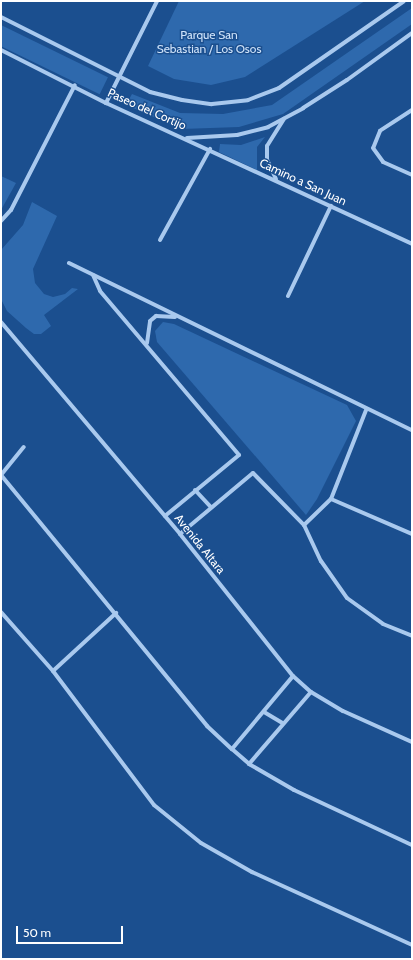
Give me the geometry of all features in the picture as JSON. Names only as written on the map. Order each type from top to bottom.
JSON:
[{"type":"street","points":[[106,103],[157,1]]},
{"type":"street","name":"Paseo del Cortijo","points":[[1,17],[150,92],[182,100],[212,104],[248,100],[278,88],[404,1]]},
{"type":"street","name":"Paseo del Cortijo","points":[[1,50],[75,85],[106,103],[186,138],[237,135],[268,126],[286,117],[347,80],[412,33]]},
{"type":"street","points":[[1,221],[11,210],[75,85]]},
{"type":"street","points":[[412,110],[380,131],[373,148],[384,162],[412,175]]},
{"type":"street","points":[[278,181],[270,171],[267,160],[267,146],[272,135],[286,117]]},
{"type":"street","name":"Camino a San Juan","points":[[186,138],[412,244]]},
{"type":"street","points":[[160,240],[210,149]]},
{"type":"street","points":[[288,296],[332,206]]},
{"type":"street","points":[[69,263],[366,410],[412,430]]},
{"type":"street","points":[[93,275],[100,291],[147,343],[240,455],[195,490],[165,516]]},
{"type":"street","points":[[147,343],[150,321],[156,316],[183,320]]},
{"type":"street","name":"Avenida Altara","points":[[1,322],[180,534],[293,676],[311,692],[343,711],[412,742]]},
{"type":"street","points":[[304,526],[332,499],[366,410]]},
{"type":"street","points":[[24,448],[1,475],[116,613],[207,726],[249,764],[294,790],[412,845]]},
{"type":"street","points":[[180,534],[253,473],[304,526],[321,561],[347,598],[384,624],[412,636]]},
{"type":"street","points":[[195,490],[211,508]]},
{"type":"street","points":[[332,499],[412,534]]},
{"type":"street","points":[[1,612],[53,671],[154,805],[201,843],[252,872],[412,945]]},
{"type":"street","points":[[53,671],[116,613]]},
{"type":"street","points":[[232,749],[293,676]]},
{"type":"street","points":[[249,764],[282,723],[311,692]]},
{"type":"street","points":[[264,712],[282,723]]},
{"type":"green space","name":"Parque San Sebastian / Los Osos","points":[[179,1],[365,1],[245,77],[211,85],[174,79],[148,66]]},
{"type":"green space","points":[[412,8],[412,24],[283,114],[239,127],[182,129],[126,105],[132,94],[180,113],[223,114],[272,105]]},
{"type":"green space","points":[[1,25],[108,77],[100,94],[1,46]]},
{"type":"green space","points":[[265,137],[257,147],[257,170],[219,152],[220,144],[241,145]]},
{"type":"green space","points":[[1,176],[16,183],[1,210]]},
{"type":"green space","points":[[32,202],[57,216],[33,269],[35,283],[44,294],[53,297],[65,294],[72,288],[78,289],[44,315],[51,326],[41,334],[34,334],[26,328],[7,311],[1,299],[1,250],[23,225]]},
{"type":"green space","points":[[163,322],[174,324],[347,405],[356,421],[317,499],[306,515],[157,342],[155,331]]}]
